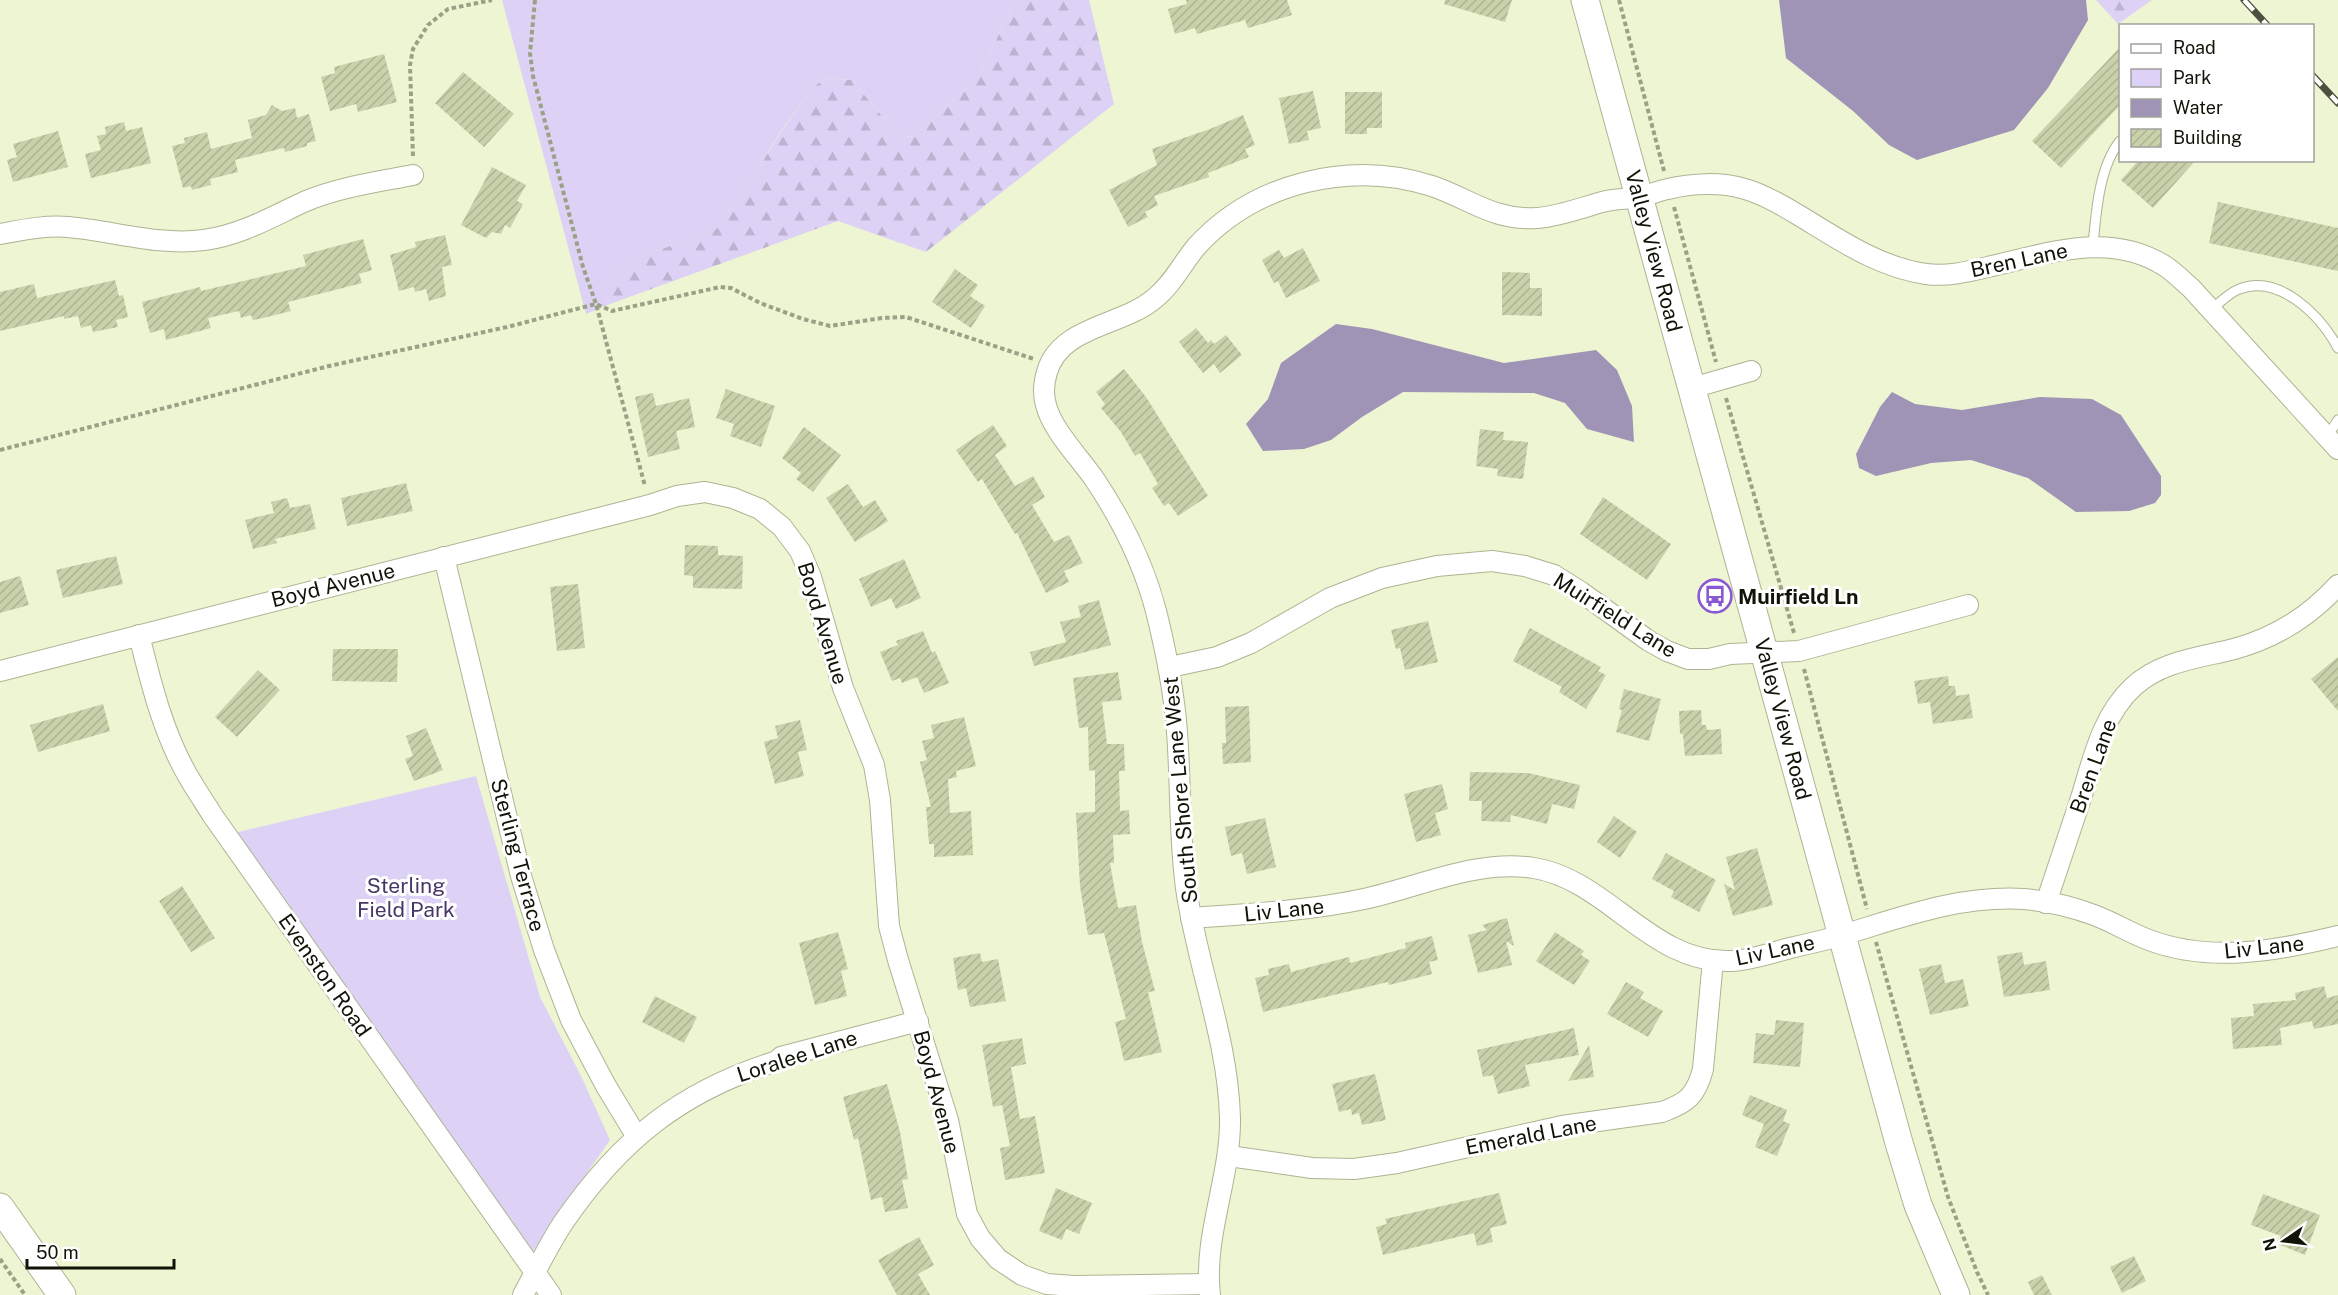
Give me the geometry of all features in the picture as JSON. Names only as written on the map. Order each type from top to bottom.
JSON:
[{"type":"street","name":"Valley View Road","points":[[1585,0],[1918,1205],[1956,1295]]},
{"type":"street","points":[[1049,364],[1064,345],[1083,333],[1132,314],[1154,299],[1172,280],[1197,246],[1229,218],[1266,196],[1305,181],[1347,174],[1390,176],[1431,186],[1492,213],[1516,218],[1541,218],[1615,199],[1639,198]]},
{"type":"street","points":[[0,234],[65,227],[173,242],[205,240],[239,232],[340,189],[413,175]]},
{"type":"street","name":"Bren Lane","points":[[1639,198],[1669,188],[1713,184],[1745,188],[1775,201],[1868,256],[1900,269],[1933,275],[1967,272],[2093,245],[2136,252],[2166,267],[2191,288],[2332,443]]},
{"type":"street","name":"South Shore Lane West","points":[[1049,364],[1044,385],[1046,408],[1057,428],[1096,482],[1129,540],[1153,602],[1170,667],[1177,733],[1182,846],[1191,918],[1229,1084],[1229,1156],[1210,1243],[1210,1289]]},
{"type":"street","points":[[1692,388],[1751,371]]},
{"type":"street","name":"Boyd Avenue","points":[[0,671],[650,505],[677,496],[705,492],[733,498],[760,509],[782,527],[800,551],[811,577],[843,688],[874,765],[880,800],[889,926],[948,1120],[967,1214],[980,1238],[998,1259],[1022,1275],[1047,1284],[1210,1289]]},
{"type":"street","name":"Sterling Terrace","points":[[444,557],[521,876],[544,950],[571,1020],[606,1086],[637,1137]]},
{"type":"street","name":"Muirfield Lane","points":[[1170,667],[1217,657],[1251,643],[1330,598],[1382,578],[1437,566],[1492,561],[1525,566],[1554,575],[1649,641],[1688,659],[1709,659],[1730,654],[1799,651],[1968,605]]},
{"type":"street","name":"Bren Lane","points":[[2046,903],[2100,737],[2113,710],[2133,687],[2157,670],[2185,659],[2262,640],[2287,628],[2311,611],[2338,585]]},
{"type":"street","name":"Evenston Road","points":[[139,635],[166,729],[187,775],[202,800],[551,1295]]},
{"type":"street","name":"Liv Lane","points":[[1191,918],[1333,905],[1368,898],[1475,869],[1506,865],[1537,868],[1566,878],[1666,944],[1713,960],[1744,959],[1842,935],[1935,906],[1978,900],[2024,899],[2046,903],[2093,915],[2151,941],[2224,954],[2266,951],[2338,936]]},
{"type":"street","name":"Emerald Lane","points":[[1229,1156],[1312,1168],[1354,1169],[1397,1163],[1562,1126],[1662,1112],[1677,1106],[1691,1098],[1699,1084],[1703,1069],[1713,960]]},
{"type":"street","name":"Loralee Lane","points":[[523,1295],[562,1225],[594,1181],[637,1137],[672,1108],[740,1073],[777,1061],[781,1057],[918,1021]]},
{"type":"street","points":[[0,1207],[62,1295]]},
{"type":"lane","points":[[2093,245],[2097,202],[2112,151],[2119,143]]},
{"type":"lane","points":[[2211,310],[2236,290],[2254,286],[2277,289],[2311,312],[2338,348]]},
{"type":"lane","points":[[2332,443],[2338,420]]},
{"type":"path","points":[[413,175],[410,65],[413,49],[428,25],[448,9],[492,0]]},
{"type":"path","points":[[535,0],[531,64],[583,267],[596,304],[650,505]]},
{"type":"path","points":[[0,450],[328,366],[507,327],[596,304],[612,311],[720,287],[731,288],[782,311],[830,326],[882,318],[906,317],[1049,364]]},
{"type":"path","points":[[0,1259],[25,1295]]},
{"type":"green space","points":[[502,0],[1015,0],[979,76],[914,136],[906,138],[898,135],[852,80],[826,78],[813,87],[780,132],[752,179],[716,229],[634,259],[603,288],[610,304],[586,314]]},
{"type":"green space","points":[[1015,0],[1089,0],[1114,104],[926,252],[838,221],[610,304],[603,288],[634,259],[716,229],[813,87],[826,78],[852,80],[898,135],[907,138],[914,136],[979,76]]},
{"type":"green space","points":[[2096,0],[2152,0],[2118,24]]},
{"type":"green space","name":"Sterling Field Park","points":[[476,776],[540,997],[581,1076],[610,1140],[533,1251],[234,833]]},
{"type":"water","points":[[1779,0],[2086,0],[2088,20],[2048,88],[2014,130],[1917,160],[1889,145],[1853,111],[1786,58]]},
{"type":"water","points":[[1336,324],[1372,329],[1504,363],[1596,350],[1617,370],[1632,406],[1634,442],[1587,429],[1565,403],[1534,393],[1403,392],[1362,417],[1331,440],[1304,449],[1263,451],[1246,424],[1268,399],[1281,363]]},
{"type":"water","points":[[1892,392],[1915,404],[1962,410],[2040,397],[2092,399],[2121,415],[2161,476],[2161,495],[2155,503],[2129,511],[2076,512],[2028,478],[1971,460],[1931,463],[1876,476],[1859,468],[1856,454],[1880,407]]},
{"type":"building","points":[[1186,0],[1287,0],[1292,15],[1248,28],[1245,20],[1197,34],[1195,28],[1175,34],[1168,9],[1187,4]]},
{"type":"building","points":[[1445,0],[1512,0],[1505,22],[1444,4]]},
{"type":"building","points":[[2119,48],[2119,106],[2061,168],[2032,141]]},
{"type":"building","points":[[384,54],[397,102],[358,112],[356,104],[330,111],[321,77],[335,73],[334,67]]},
{"type":"building","points":[[463,72],[514,114],[484,147],[435,103]]},
{"type":"building","points":[[1313,91],[1321,128],[1307,131],[1309,140],[1289,144],[1279,98]]},
{"type":"building","points":[[1345,92],[1382,92],[1382,128],[1367,128],[1367,134],[1345,134]]},
{"type":"building","points":[[272,105],[282,111],[295,108],[297,118],[309,114],[316,141],[285,152],[284,148],[235,160],[238,172],[210,179],[211,185],[192,190],[191,186],[183,188],[172,146],[185,143],[184,138],[207,132],[211,149],[252,138],[248,120],[266,115]]},
{"type":"building","points":[[1243,115],[1255,145],[1245,149],[1249,157],[1208,173],[1209,177],[1154,196],[1158,205],[1145,212],[1148,217],[1128,227],[1109,190],[1157,165],[1152,149]]},
{"type":"building","points":[[124,122],[126,131],[142,127],[151,163],[91,178],[85,154],[101,150],[97,136],[106,134],[105,127]]},
{"type":"building","points":[[58,131],[68,167],[13,182],[7,160],[17,157],[13,144]]},
{"type":"building","points":[[2137,162],[2194,162],[2153,208],[2121,180]]},
{"type":"building","points":[[492,167],[526,185],[517,201],[523,204],[510,228],[505,225],[501,234],[492,232],[486,238],[461,225]]},
{"type":"building","points":[[2218,202],[2338,228],[2338,271],[2209,243]]},
{"type":"building","points":[[445,235],[452,265],[442,267],[446,296],[429,301],[426,289],[415,292],[414,287],[399,291],[390,255],[416,247],[415,242]]},
{"type":"building","points":[[363,239],[372,270],[359,274],[362,283],[288,302],[291,311],[263,318],[253,320],[251,315],[241,318],[239,311],[208,318],[211,328],[166,340],[164,329],[150,333],[142,302],[200,287],[201,291],[306,266],[303,255]]},
{"type":"building","points":[[1303,248],[1320,281],[1286,298],[1278,281],[1274,283],[1262,260],[1279,250],[1284,258]]},
{"type":"building","points":[[955,269],[978,285],[970,296],[985,306],[971,328],[932,302]]},
{"type":"building","points":[[1502,272],[1530,273],[1530,288],[1542,288],[1542,316],[1502,315]]},
{"type":"building","points":[[115,280],[119,296],[123,295],[128,317],[116,320],[118,327],[93,332],[91,325],[81,328],[78,316],[64,319],[64,316],[0,331],[0,292],[34,284],[37,298]]},
{"type":"building","points":[[1196,328],[1208,343],[1211,340],[1214,344],[1226,335],[1242,355],[1220,373],[1214,364],[1203,373],[1179,342]]},
{"type":"building","points":[[1124,369],[1146,397],[1208,496],[1178,516],[1169,503],[1164,506],[1152,488],[1158,484],[1140,453],[1135,456],[1121,432],[1101,408],[1105,404],[1096,392]]},
{"type":"building","points":[[726,389],[775,406],[761,447],[730,436],[734,424],[716,418]]},
{"type":"building","points":[[653,393],[656,406],[689,398],[695,427],[676,431],[680,449],[648,457],[635,397]]},
{"type":"building","points":[[993,425],[1007,446],[995,455],[1015,486],[1033,476],[1045,497],[1032,505],[1054,542],[1069,535],[1083,563],[1064,571],[1069,582],[1046,593],[1017,533],[1015,534],[982,479],[978,482],[956,450]]},
{"type":"building","points":[[804,427],[841,455],[813,492],[796,479],[801,473],[782,458]]},
{"type":"building","points":[[1480,429],[1504,432],[1503,440],[1528,442],[1523,479],[1497,476],[1498,469],[1476,466]]},
{"type":"building","points":[[406,483],[413,511],[347,526],[341,498]]},
{"type":"building","points":[[848,484],[863,507],[875,500],[888,521],[855,542],[826,498]]},
{"type":"building","points":[[1603,497],[1671,544],[1647,580],[1580,534]]},
{"type":"building","points":[[287,498],[290,508],[310,504],[316,529],[275,539],[277,543],[253,549],[245,520],[274,513],[271,502]]},
{"type":"building","points":[[685,545],[718,546],[718,555],[743,556],[742,589],[693,588],[693,576],[684,575]]},
{"type":"building","points":[[116,556],[123,584],[63,598],[56,570]]},
{"type":"building","points":[[904,559],[921,598],[896,609],[891,598],[871,607],[859,579]]},
{"type":"building","points":[[20,576],[29,605],[0,613],[0,582]]},
{"type":"building","points":[[578,584],[585,648],[557,651],[550,587]]},
{"type":"building","points":[[1099,600],[1111,645],[1034,666],[1030,652],[1066,642],[1060,622],[1081,617],[1078,606]]},
{"type":"building","points":[[1428,621],[1438,662],[1405,670],[1400,648],[1396,649],[1391,630]]},
{"type":"building","points":[[1530,628],[1601,667],[1598,671],[1606,675],[1586,709],[1559,692],[1562,687],[1513,661]]},
{"type":"building","points":[[923,631],[949,683],[924,693],[917,677],[902,683],[900,678],[892,681],[880,652],[898,645],[896,641]]},
{"type":"building","points":[[333,649],[398,649],[397,682],[332,681]]},
{"type":"building","points":[[2338,657],[2338,711],[2311,679]]},
{"type":"building","points":[[258,670],[280,690],[237,737],[215,717]]},
{"type":"building","points":[[1118,672],[1122,700],[1102,702],[1107,744],[1124,744],[1125,771],[1119,771],[1120,811],[1129,810],[1130,834],[1113,835],[1114,863],[1110,863],[1118,908],[1136,905],[1142,942],[1155,991],[1148,992],[1162,1052],[1124,1061],[1115,1022],[1126,1019],[1104,933],[1088,935],[1080,886],[1076,813],[1095,812],[1095,770],[1089,771],[1088,727],[1079,728],[1073,678]]},
{"type":"building","points":[[1948,676],[1949,686],[1955,686],[1956,696],[1969,694],[1973,718],[1933,724],[1930,702],[1918,704],[1914,681]]},
{"type":"building","points":[[1624,689],[1661,699],[1649,741],[1616,732],[1622,710],[1619,709]]},
{"type":"building","points":[[103,704],[110,731],[38,752],[30,725]]},
{"type":"building","points":[[1249,706],[1251,762],[1223,764],[1222,743],[1226,743],[1225,707]]},
{"type":"building","points":[[1701,710],[1702,725],[1706,725],[1707,730],[1721,729],[1722,754],[1685,756],[1683,734],[1680,734],[1679,711]]},
{"type":"building","points":[[964,717],[976,766],[956,771],[957,777],[948,779],[950,813],[971,811],[973,855],[934,857],[934,844],[929,844],[926,807],[931,807],[920,762],[927,760],[922,741],[934,738],[931,725]]},
{"type":"building","points":[[800,720],[807,750],[798,752],[804,776],[775,784],[764,742],[778,738],[775,726]]},
{"type":"building","points":[[426,728],[443,770],[414,781],[405,759],[413,756],[406,736]]},
{"type":"building","points":[[1470,772],[1528,773],[1580,785],[1574,809],[1552,804],[1547,824],[1511,815],[1510,822],[1481,821],[1482,801],[1469,801]]},
{"type":"building","points":[[1442,784],[1448,809],[1435,813],[1441,835],[1416,842],[1404,794]]},
{"type":"building","points":[[1614,816],[1637,832],[1620,858],[1597,842]]},
{"type":"building","points":[[1265,818],[1276,867],[1247,874],[1242,853],[1231,856],[1225,827]]},
{"type":"building","points":[[1757,848],[1773,905],[1733,916],[1724,884],[1735,890],[1726,857]]},
{"type":"building","points":[[1666,853],[1716,880],[1699,912],[1671,897],[1674,891],[1652,879]]},
{"type":"building","points":[[182,886],[215,938],[191,952],[159,901]]},
{"type":"building","points":[[1507,918],[1514,946],[1506,941],[1512,965],[1478,973],[1468,935],[1487,930],[1482,925]]},
{"type":"building","points":[[838,932],[848,969],[841,971],[847,996],[815,1005],[799,943]]},
{"type":"building","points":[[1555,932],[1584,951],[1581,955],[1590,961],[1574,985],[1536,961]]},
{"type":"building","points":[[1432,936],[1438,960],[1429,962],[1432,974],[1389,985],[1388,982],[1263,1012],[1255,978],[1269,975],[1268,969],[1289,964],[1291,972],[1349,957],[1350,963],[1406,948],[1405,943]]},
{"type":"building","points":[[2022,952],[2024,965],[2046,961],[2050,990],[2004,997],[1997,956]]},
{"type":"building","points":[[980,953],[982,962],[998,959],[1006,1001],[970,1007],[966,988],[958,990],[953,958]]},
{"type":"building","points":[[1941,964],[1945,983],[1963,979],[1969,1006],[1930,1015],[1919,969]]},
{"type":"building","points":[[1626,982],[1644,992],[1640,998],[1663,1011],[1648,1037],[1607,1014]]},
{"type":"building","points":[[2324,986],[2327,998],[2338,995],[2338,1024],[2314,1029],[2312,1021],[2280,1028],[2282,1045],[2233,1049],[2231,1018],[2254,1016],[2253,1004],[2296,1000],[2295,993]]},
{"type":"building","points":[[655,996],[697,1017],[684,1043],[642,1022]]},
{"type":"building","points":[[1776,1020],[1804,1023],[1800,1067],[1753,1063],[1756,1033],[1774,1035]]},
{"type":"building","points":[[1574,1028],[1579,1055],[1525,1065],[1530,1086],[1498,1094],[1493,1075],[1483,1077],[1477,1050]]},
{"type":"building","points":[[1022,1038],[1026,1064],[1011,1067],[1020,1119],[1035,1116],[1045,1173],[1005,1180],[1000,1148],[1010,1146],[1002,1105],[993,1107],[982,1045]]},
{"type":"building","points":[[1589,1045],[1594,1077],[1568,1081]]},
{"type":"building","points":[[1375,1074],[1386,1120],[1362,1125],[1359,1113],[1352,1115],[1351,1109],[1339,1112],[1332,1084]]},
{"type":"building","points":[[887,1084],[900,1132],[908,1179],[902,1180],[908,1208],[885,1212],[882,1197],[871,1200],[858,1138],[854,1140],[843,1097]]},
{"type":"building","points":[[1750,1095],[1787,1110],[1783,1121],[1790,1124],[1777,1156],[1755,1147],[1764,1124],[1742,1115]]},
{"type":"building","points":[[1056,1188],[1092,1203],[1079,1234],[1066,1229],[1062,1240],[1039,1231]]},
{"type":"building","points":[[1499,1193],[1507,1224],[1490,1228],[1493,1242],[1477,1246],[1474,1233],[1383,1255],[1376,1227],[1387,1224],[1385,1219]]},
{"type":"building","points":[[2263,1194],[2320,1215],[2305,1255],[2278,1244],[2281,1236],[2251,1225]]},
{"type":"building","points":[[919,1237],[934,1265],[918,1274],[930,1295],[897,1295],[878,1260]]},
{"type":"building","points":[[2134,1256],[2146,1281],[2122,1293],[2110,1267]]},
{"type":"building","points":[[2042,1275],[2052,1295],[2034,1295],[2028,1282]]},
{"type":"railway","points":[[2244,0],[2266,24]]},
{"type":"railway","points":[[2314,77],[2338,103]]},
{"type":"place","name":"Muirfield Ln","points":[[1715,596]]}]
